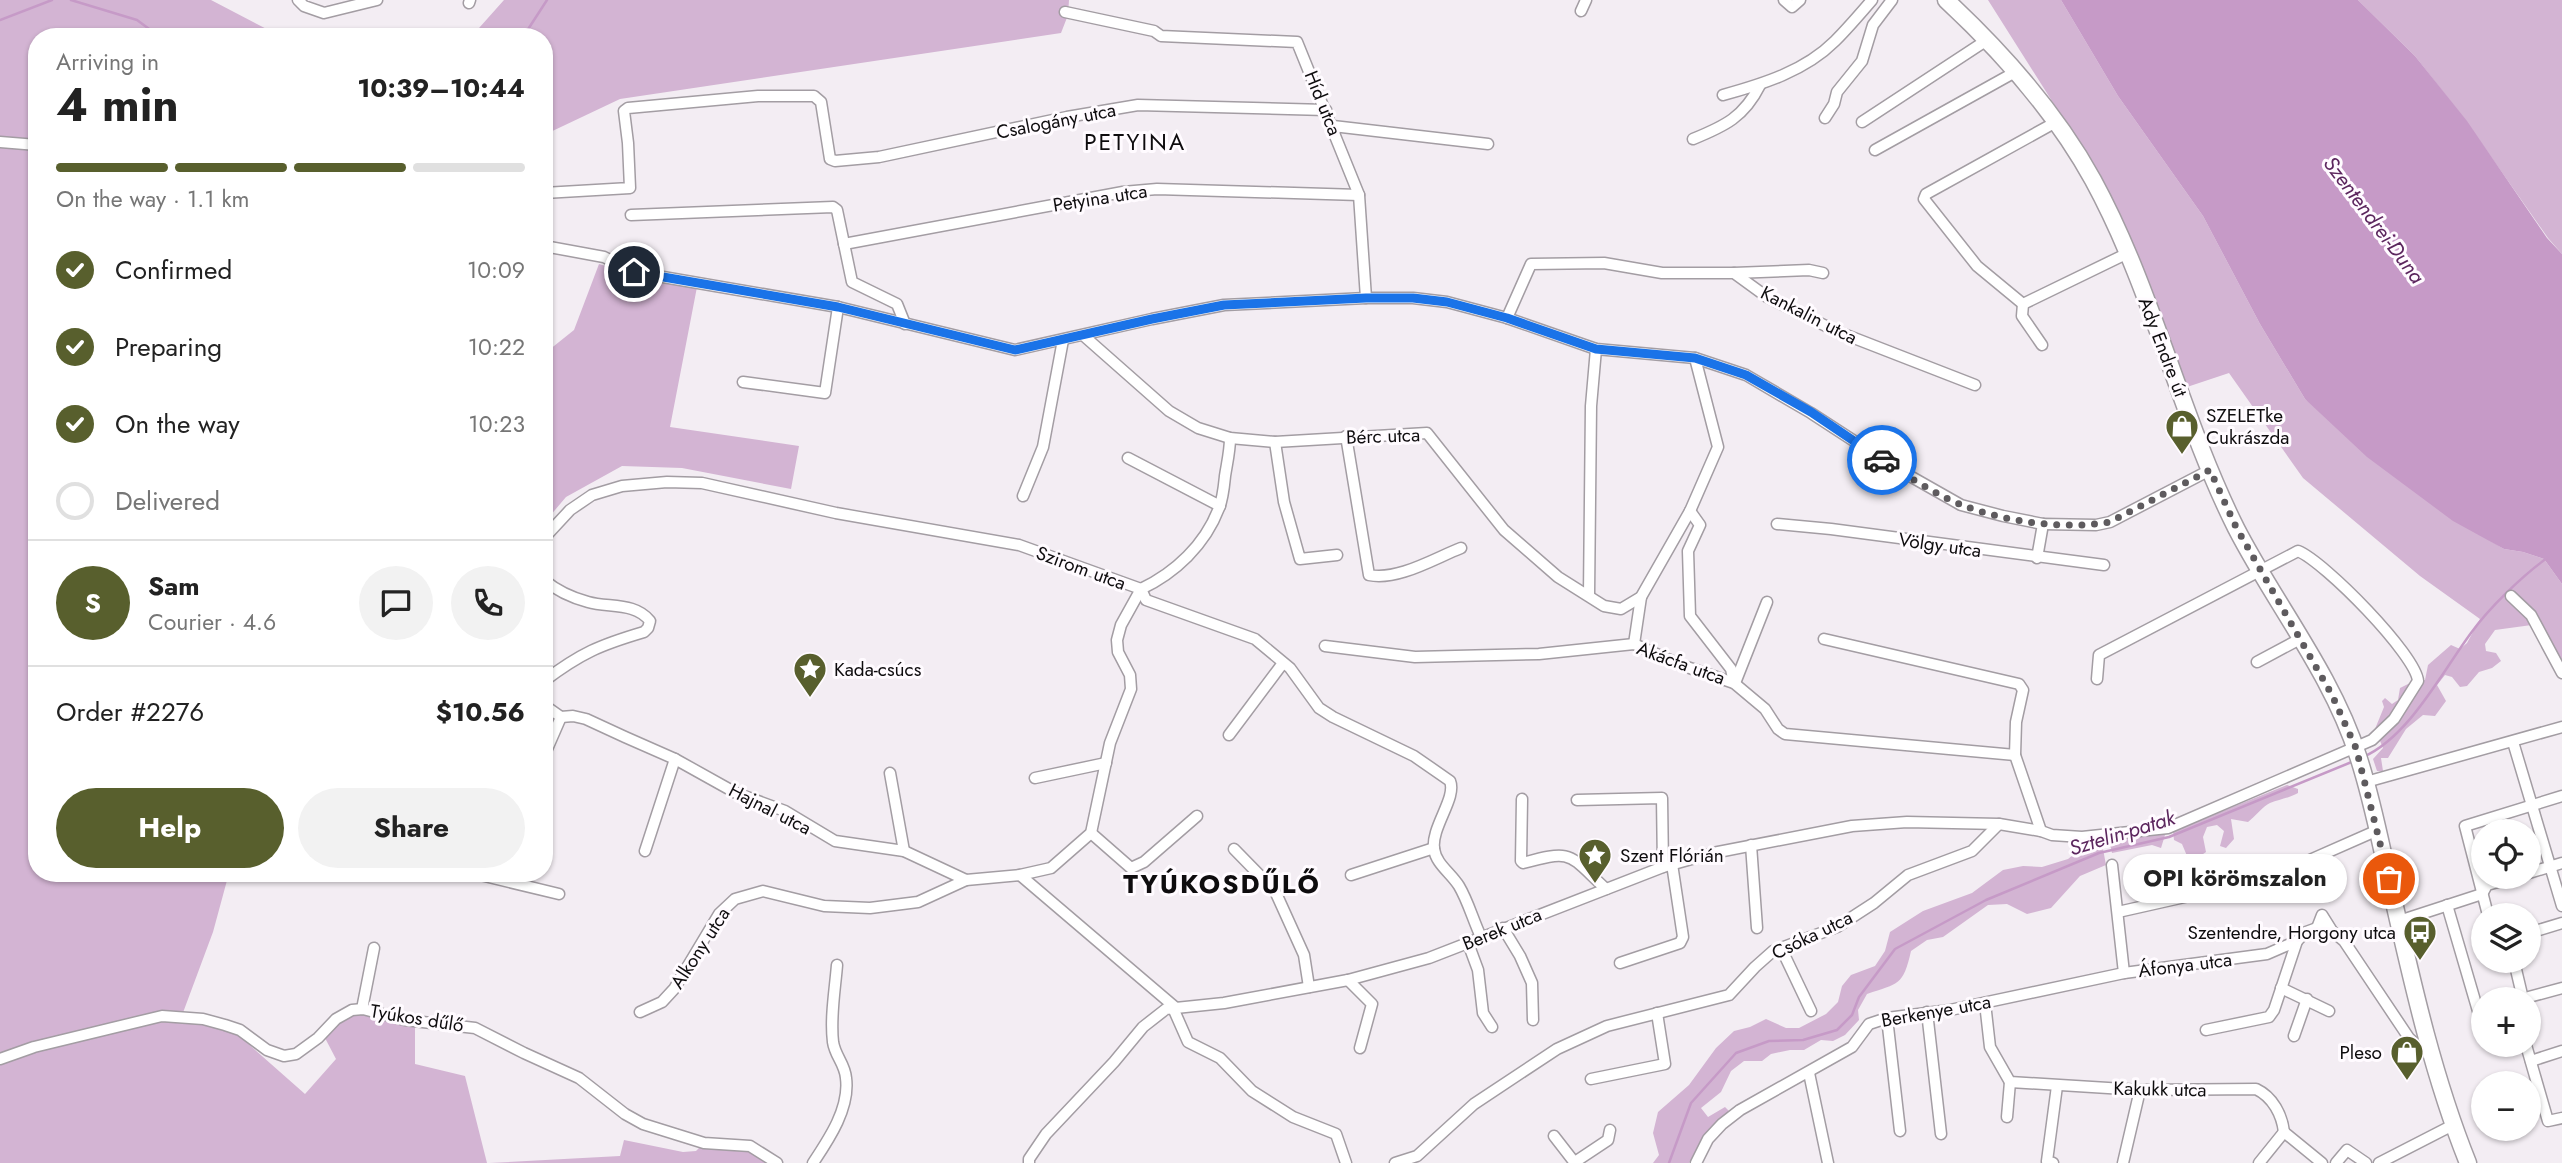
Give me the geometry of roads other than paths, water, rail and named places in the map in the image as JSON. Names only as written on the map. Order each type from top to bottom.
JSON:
[{"type":"main road","name":"Ady Endre út","points":[[1946,0],[2017,71],[2056,122],[2093,180],[2126,254],[2210,470],[2236,527],[2332,695],[2358,755],[2366,782],[2430,1052],[2468,1163]]},
{"type":"street","points":[[298,0],[304,6],[324,13],[377,0]]},
{"type":"street","points":[[1581,11],[1586,0]]},
{"type":"street","points":[[1784,0],[1792,6],[1800,0]]},
{"type":"street","points":[[1723,95],[1760,85],[1794,70],[1834,43],[1872,0]]},
{"type":"street","points":[[1825,118],[1834,104],[1837,92],[1862,61],[1873,25],[1892,0]]},
{"type":"street","name":"Híd utca","points":[[1065,12],[1154,31],[1161,36]]},
{"type":"street","name":"Híd utca","points":[[1142,37],[1297,43],[1333,125],[1359,195],[1366,298]]},
{"type":"street","points":[[1862,122],[1987,40]]},
{"type":"street","points":[[1875,150],[2017,71]]},
{"type":"street","points":[[1693,139],[1741,114],[1760,85]]},
{"type":"street","name":"Csalogány utca","points":[[553,192],[630,188],[624,111],[628,108],[758,96],[814,96],[821,102],[830,159],[835,161],[879,157],[1138,105],[1326,110]]},
{"type":"street","points":[[2023,304],[1977,266],[1924,199],[1926,194],[2056,122]]},
{"type":"street","points":[[1333,125],[1488,144]]},
{"type":"street","points":[[0,142],[28,144]]},
{"type":"street","name":"Petyina utca","points":[[844,244],[1134,191],[1157,189],[1359,195]]},
{"type":"street","points":[[631,215],[832,208],[837,210],[852,282],[897,304],[905,324]]},
{"type":"street","points":[[553,248],[604,257],[634,272],[838,307],[1015,350],[1224,305],[1366,298],[1413,298],[1447,302],[1507,318],[1596,349],[1695,358],[1746,375],[1766,384],[1894,467],[1961,505],[2043,524],[2095,525],[2110,522],[2210,470]]},
{"type":"street","points":[[2023,304],[2126,254]]},
{"type":"street","points":[[1507,318],[1531,264],[1604,263],[1662,273],[1809,270],[1823,273]]},
{"type":"street","name":"Kankalin utca","points":[[1734,273],[1768,297],[1836,331],[1975,385]]},
{"type":"street","points":[[2023,304],[2022,316],[2042,345]]},
{"type":"street","points":[[743,382],[825,393],[838,307]]},
{"type":"street","name":"Bérc utca","points":[[1084,336],[1169,411],[1198,428],[1230,438],[1275,442],[1427,433],[1504,530],[1558,577],[1604,606],[1621,609],[1641,597]]},
{"type":"street","points":[[1023,496],[1044,447],[1063,340]]},
{"type":"street","points":[[1588,595],[1591,406],[1596,349]]},
{"type":"street","points":[[1634,644],[1641,597],[1690,511],[1718,447],[1695,358]]},
{"type":"street","points":[[1346,436],[1369,575],[1378,577],[1391,574],[1461,548]]},
{"type":"street","points":[[966,880],[1052,869],[1091,833],[1115,729],[1132,689],[1130,675],[1118,652],[1117,640],[1121,625],[1141,589],[1177,568],[1196,547],[1220,506],[1230,438]]},
{"type":"street","points":[[1275,442],[1284,502],[1300,559],[1337,555]]},
{"type":"street","points":[[1128,458],[1220,506]]},
{"type":"street","name":"Szirom utca","points":[[553,528],[570,510],[592,495],[622,486],[667,482],[702,483],[836,513],[1019,545],[1141,589],[1146,600],[1255,639],[1290,668],[1319,708],[1414,756],[1450,780],[1452,792],[1443,810],[1434,848]]},
{"type":"street","points":[[1690,511],[1700,524],[1688,551],[1690,616],[1731,669],[1734,683]]},
{"type":"street","name":"Völgy utca","points":[[1777,524],[2104,565]]},
{"type":"street","points":[[2037,558],[2043,524]]},
{"type":"street","name":"Berek utca","points":[[1029,1163],[1046,1134],[1143,1027],[1166,1009],[1224,1003],[1348,980],[1429,958],[1668,866],[1713,853],[1852,826],[1908,822],[1999,824],[2052,835],[2082,837],[2168,828],[2358,755],[2394,719],[2418,681],[2417,674],[2360,602],[2340,581],[2305,554],[2294,553],[2265,568],[2261,573]]},
{"type":"street","points":[[2097,679],[2099,655],[2261,573]]},
{"type":"street","points":[[553,586],[590,603],[643,612],[650,621],[643,632],[600,645],[575,657],[553,674]]},
{"type":"street","points":[[2511,596],[2531,615],[2562,673]]},
{"type":"street","points":[[1734,683],[1767,602]]},
{"type":"street","points":[[1824,639],[2019,684],[2023,690],[2016,722],[2015,755],[2041,831]]},
{"type":"street","points":[[2257,662],[2300,639]]},
{"type":"street","name":"Akácfa utca","points":[[1325,646],[1415,657],[1539,654],[1634,644],[1681,665],[1734,683],[1765,709],[1778,729],[1785,734],[2015,755]]},
{"type":"street","points":[[1229,735],[1283,663]]},
{"type":"street","points":[[553,711],[561,717],[553,735]]},
{"type":"street","name":"Hajnal utca","points":[[561,717],[586,719],[675,759],[736,793],[785,811],[835,841],[904,851],[966,880]]},
{"type":"street","points":[[2366,782],[2562,727]]},
{"type":"street","points":[[2513,742],[2562,906]]},
{"type":"street","points":[[645,851],[675,759]]},
{"type":"street","points":[[1035,778],[1106,763]]},
{"type":"street","points":[[890,773],[904,851]]},
{"type":"street","points":[[2485,903],[2465,825],[2562,796]]},
{"type":"street","points":[[1577,800],[1662,798],[1668,866],[1683,937],[1680,943],[1620,963]]},
{"type":"street","points":[[1522,799],[1522,863],[1555,854],[1569,856],[1606,889]]},
{"type":"street","points":[[1091,833],[1131,868],[1144,862],[1197,816]]},
{"type":"street","name":"Csóka utca","points":[[1395,1163],[1417,1156],[1474,1104],[1556,1049],[1607,1026],[1729,995],[1773,951],[1837,927],[1874,903],[1908,875],[1972,851],[1999,824]]},
{"type":"street","points":[[2119,912],[2269,878],[2378,830]]},
{"type":"street","points":[[1751,845],[1757,928]]},
{"type":"street","points":[[1351,874],[1434,848],[1440,862],[1458,884],[1480,937]]},
{"type":"street","points":[[1234,849],[1275,891],[1304,955],[1309,987]]},
{"type":"street","points":[[2541,869],[2562,863]]},
{"type":"street","points":[[2112,865],[2124,973]]},
{"type":"street","points":[[1020,874],[1175,1008],[1188,1042],[1220,1058],[1252,1091],[1293,1117],[1336,1134],[1346,1163]]},
{"type":"street","name":"Alkony utca","points":[[640,1012],[662,1002],[674,989],[719,914],[735,899],[763,891],[824,906],[870,908],[918,902],[966,880]]},
{"type":"street","points":[[514,882],[559,894]]},
{"type":"street","points":[[2399,921],[2482,894],[2485,889]]},
{"type":"street","points":[[2447,905],[2471,987]]},
{"type":"street","points":[[2541,929],[2562,923]]},
{"type":"street","points":[[1503,928],[1532,983],[1534,1020]]},
{"type":"street","name":"Áfonya utca","points":[[2124,973],[2267,954],[2297,941],[2306,932],[2317,928],[2332,931],[2344,941],[2409,1038],[2422,1050],[2430,1052]]},
{"type":"street","points":[[2206,1030],[2266,1019],[2274,1010],[2297,941]]},
{"type":"street","points":[[1468,943],[1478,970],[1483,1013],[1492,1027]]},
{"type":"street","points":[[362,1009],[374,948]]},
{"type":"street","points":[[1781,948],[1811,1011]]},
{"type":"street","points":[[813,1163],[828,1141],[847,1091],[843,1065],[833,1041],[837,965]]},
{"type":"street","name":"Berkenye utca","points":[[1696,1163],[1708,1139],[1722,1124],[1740,1110],[1852,1047],[1869,1024],[1887,1018],[1985,1003],[2124,973]]},
{"type":"street","points":[[1348,980],[1372,1004],[1360,1048]]},
{"type":"street","points":[[2281,988],[2329,1011]]},
{"type":"street","points":[[2541,994],[2562,988]]},
{"type":"street","points":[[2294,1036],[2307,999]]},
{"type":"street","points":[[1985,1003],[1990,1047],[2010,1082],[2007,1117]]},
{"type":"street","name":"Tyúkos dűlő","points":[[0,1059],[44,1045],[162,1016],[178,1015],[203,1018],[240,1030],[268,1050],[284,1056],[296,1054],[318,1038],[336,1019],[352,1010],[362,1009],[405,1020],[475,1028],[579,1078],[625,1114],[643,1124],[704,1143],[750,1146],[777,1163]]},
{"type":"street","points":[[1927,1012],[1941,1134]]},
{"type":"street","points":[[1591,1079],[1665,1064],[1657,1013]]},
{"type":"street","points":[[1887,1018],[1900,1131]]},
{"type":"street","points":[[2531,1061],[2562,1051]]},
{"type":"street","points":[[2530,1057],[2548,1121],[2562,1118]]},
{"type":"street","points":[[1809,1073],[1828,1163]]},
{"type":"street","name":"Kakukk utca","points":[[2010,1082],[2140,1090],[2259,1090],[2280,1113],[2284,1132]]},
{"type":"street","points":[[2047,1162],[2057,1086]]},
{"type":"street","points":[[2123,1163],[2140,1090]]},
{"type":"street","points":[[2379,1163],[2454,1125]]},
{"type":"street","points":[[1554,1136],[1575,1163],[1608,1140],[1610,1129]]},
{"type":"street","points":[[2259,1163],[2284,1132],[2322,1163]]},
{"type":"street","points":[[2336,1163],[2347,1150],[2366,1163]]},
{"type":"water","name":"Szentendrei-Duna","points":[[2061,0],[2358,0],[2415,56],[2467,121],[2547,238],[2562,254],[2562,584],[2544,559],[2504,549],[2453,521],[2367,457],[2305,399],[2260,324],[2203,216],[2118,96]]},
{"type":"waterway","points":[[0,20],[52,0]]},
{"type":"waterway","points":[[71,0],[137,20],[148,28]]},
{"type":"waterway","points":[[529,28],[547,0]]},
{"type":"waterway","name":"Sztelin-patak","points":[[2363,757],[2380,748],[2410,719],[2487,613],[2547,558]]},
{"type":"waterway","name":"Sztelin-patak","points":[[1669,1163],[1691,1103],[1736,1053],[1769,1041],[1803,1040],[1837,1030],[1852,1015],[1859,997],[1895,949],[1986,900],[2099,853],[2169,837],[2354,761]]},
{"type":"place","name":"SZELETke Cukrászda","points":[[2182,456]]},
{"type":"place","name":"Kada-csúcs","points":[[810,699]]},
{"type":"place","name":"OPI körömszalon","points":[[2389,879]]},
{"type":"place","name":"Szent Flórián","points":[[1595,885]]},
{"type":"place","name":"Szentendre, Horgony utca","points":[[2420,962]]},
{"type":"place","name":"Pleso","points":[[2407,1082]]},
{"type":"district","name":"PETYINA","points":[[1135,142]]},
{"type":"district","name":"TYÚKOSDŰLŐ","points":[[1222,884]]}]
